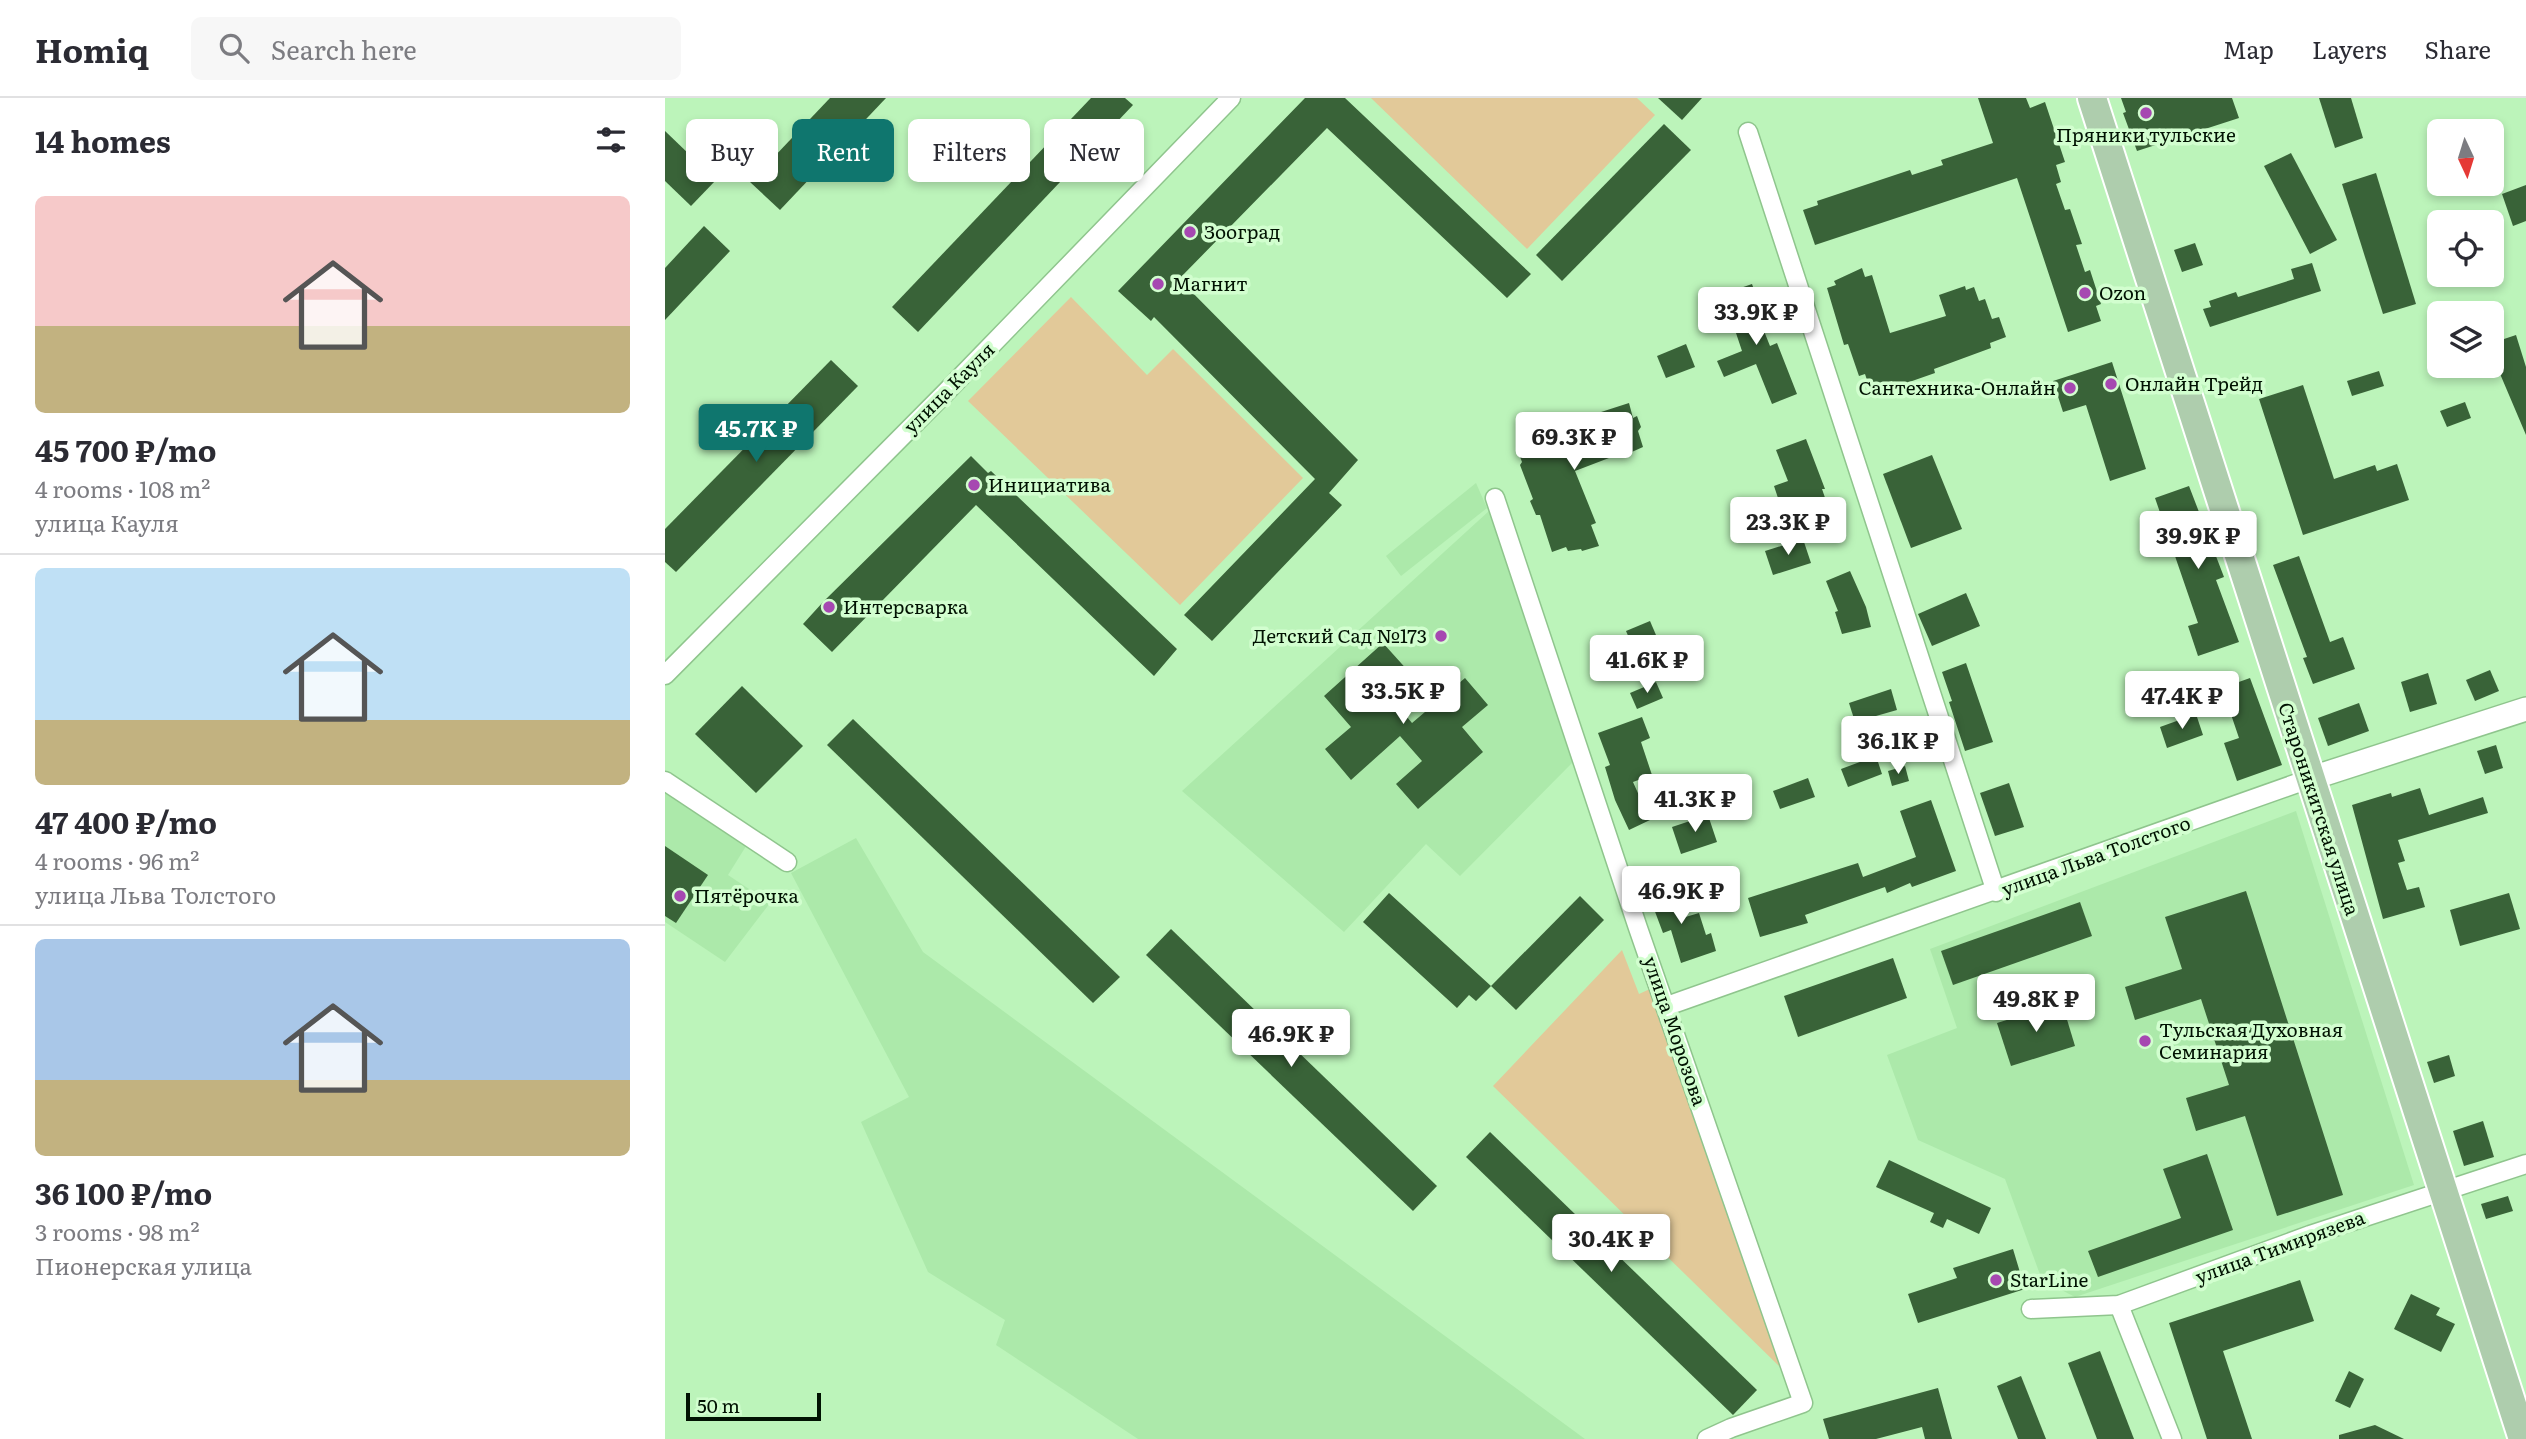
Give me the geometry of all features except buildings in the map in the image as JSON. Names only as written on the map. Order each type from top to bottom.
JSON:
[{"type":"main road","name":"Староникитская улица","points":[[2091,98],[2523,1439]]},
{"type":"street","name":"улица Кауля","points":[[665,676],[1231,98]]},
{"type":"street","points":[[1748,132],[1996,892]]},
{"type":"street","name":"улица Морозова","points":[[1495,498],[1638,928],[1803,1403],[1707,1439]]},
{"type":"street","name":"улица Льва Толстого","points":[[1667,1006],[1996,892],[2309,779],[2526,709]]},
{"type":"street","points":[[665,781],[787,862]]},
{"type":"street","name":"улица Тимирязева","points":[[2031,1309],[2119,1305],[2310,1235],[2526,1164]]},
{"type":"street","points":[[2119,1305],[2172,1439]]},
{"type":"shaded area","points":[[1371,98],[1637,98],[1655,115],[1527,249]]},
{"type":"shaded area","points":[[1071,297],[1147,375],[1173,349],[1303,478],[1180,605],[968,401]]},
{"type":"shaded area","points":[[1476,483],[1487,508],[1401,576],[1386,556]]},
{"type":"shaded area","name":"Детский Сад №173","points":[[1489,511],[1573,762],[1460,876],[1426,844],[1344,932],[1182,791]]},
{"type":"shaded area","points":[[665,790],[748,843],[728,875],[770,903],[725,962],[665,922]]},
{"type":"shaded area","name":"Тульская Духовная Семинария","points":[[2296,811],[2414,1185],[2075,1297],[2042,1280],[2005,1179],[1918,1140],[1887,1055],[1957,1028],[1930,949]]},
{"type":"shaded area","points":[[856,838],[923,952],[1585,1439],[1138,1439],[996,1345],[1005,1320],[928,1272],[861,1122],[909,1097],[791,873]]},
{"type":"shaded area","points":[[1622,950],[1639,994],[1652,988],[1786,1373],[1493,1086]]},
{"type":"place","name":"Пряники тульские","points":[[2146,113]]},
{"type":"place","name":"Зооград","points":[[1190,232]]},
{"type":"place","name":"Магнит","points":[[1158,284]]},
{"type":"place","name":"Ozon","points":[[2085,293]]},
{"type":"place","name":"Онлайн Трейд","points":[[2111,384]]},
{"type":"place","name":"Сантехника-Онлайн","points":[[2070,388]]},
{"type":"place","name":"Инициатива","points":[[974,485]]},
{"type":"place","name":"Интерсварка","points":[[829,607]]},
{"type":"place","name":"Детский Сад №173","points":[[1441,636]]},
{"type":"place","name":"Пятёрочка","points":[[680,896]]},
{"type":"place","name":"Тульская Духовная Семинария","points":[[2145,1041]]},
{"type":"place","name":"StarLine","points":[[1996,1280]]}]
